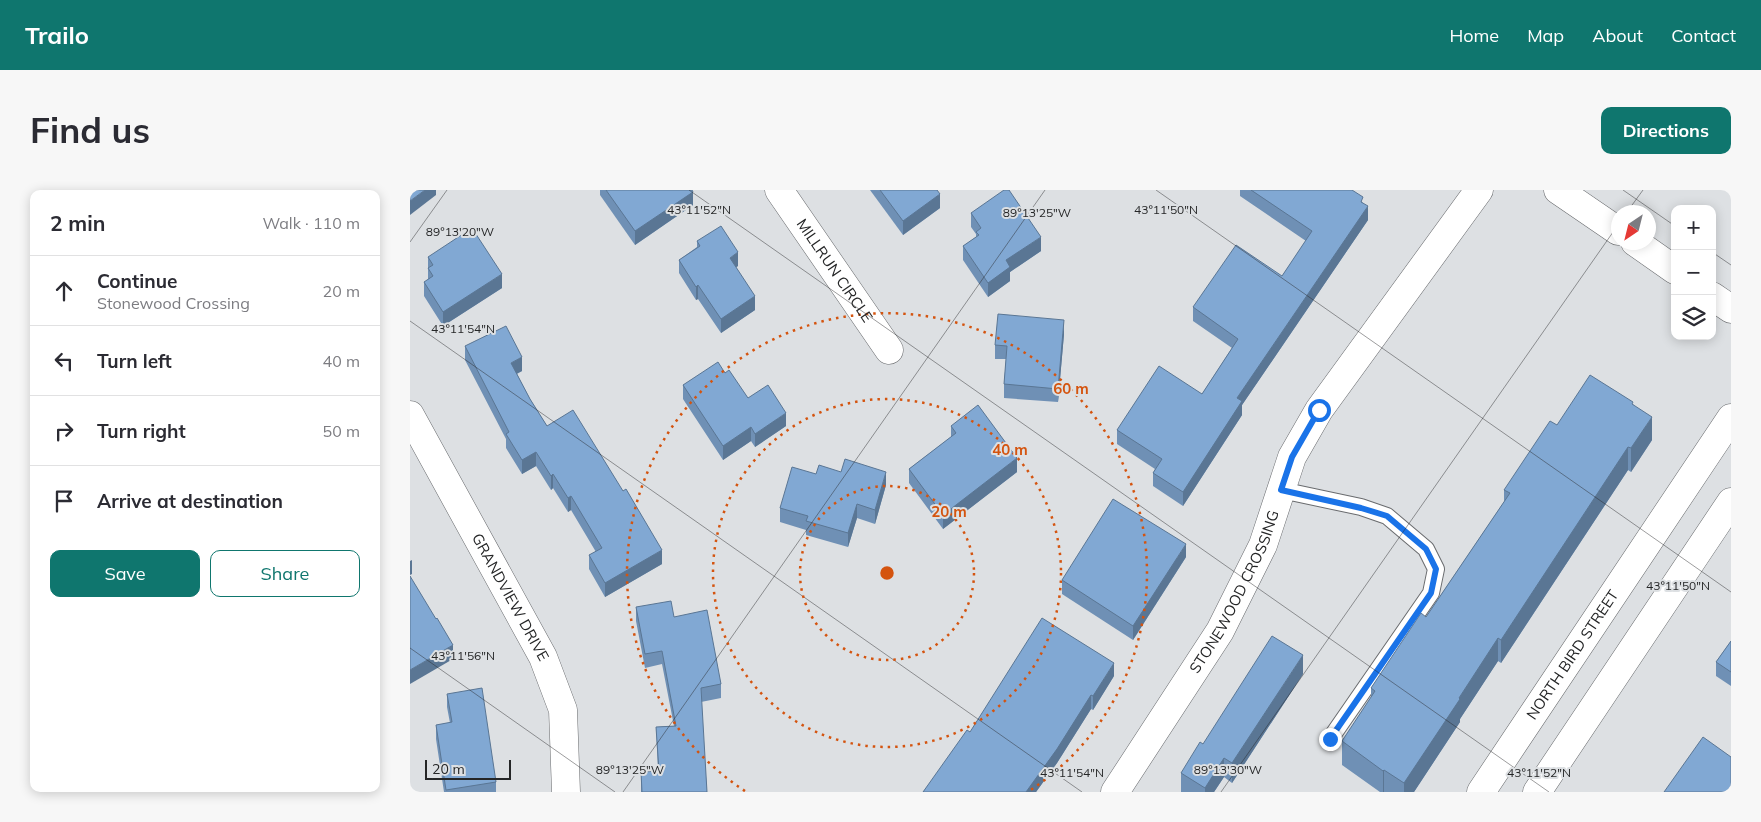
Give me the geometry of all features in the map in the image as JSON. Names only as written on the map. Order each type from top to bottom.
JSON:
[{"type":"street","name":"MILLRUN CIRCLE","points":[[779,190],[889,350]]},
{"type":"street","name":"STONEWOOD CROSSING","points":[[1115,792],[1220,631],[1263,545],[1292,457],[1319,410],[1480,190]]},
{"type":"street","points":[[1558,190],[1611,226]]},
{"type":"street","points":[[1646,250],[1671,267]]},
{"type":"street","points":[[1716,299],[1731,309]]},
{"type":"street","name":"GRANDVIEW DRIVE","points":[[410,415],[543,657],[563,710],[566,792]]},
{"type":"street","name":"NORTH BIRD STREET","points":[[1481,792],[1731,418]]},
{"type":"street","points":[[1537,792],[1731,502]]},
{"type":"lane","points":[[1281,490],[1361,508],[1387,516],[1426,549],[1436,569],[1431,593],[1330,739]]},
{"type":"building","points":[[410,190],[425,190],[410,201]]},
{"type":"building","points":[[606,190],[692,190],[693,192],[635,231]]},
{"type":"building","points":[[880,190],[937,190],[940,194],[903,221]]},
{"type":"building","points":[[1004,190],[1009,190],[1041,237],[1006,260],[1010,267],[988,283],[963,246],[979,235],[976,232],[981,228],[971,213]]},
{"type":"building","points":[[1251,190],[1352,190],[1363,197],[1361,202],[1368,206],[1237,398],[1242,401],[1183,492],[1153,473],[1162,459],[1117,430],[1159,366],[1202,394],[1238,339],[1193,307],[1236,245],[1282,276],[1312,231]]},
{"type":"building","points":[[721,226],[738,252],[730,258],[755,296],[721,319],[698,285],[696,287],[679,260],[700,246],[697,241]]},
{"type":"building","points":[[472,228],[502,274],[443,312],[424,282],[433,276],[428,268],[433,265],[428,257]]},
{"type":"building","points":[[998,314],[1064,320],[1058,389],[1004,384],[1007,346],[995,345]]},
{"type":"building","points":[[506,326],[522,357],[511,363],[547,426],[573,410],[623,491],[626,489],[662,550],[605,583],[589,555],[602,548],[571,496],[568,498],[536,452],[522,460],[506,434],[509,432],[465,346]]},
{"type":"building","points":[[718,362],[725,373],[729,370],[748,398],[768,385],[786,413],[755,434],[751,427],[723,446],[683,385]]},
{"type":"building","points":[[1590,375],[1633,402],[1632,404],[1652,417],[1631,448],[1628,447],[1501,640],[1498,638],[1404,783],[1383,771],[1342,741],[1375,691],[1371,688],[1421,613],[1426,617],[1510,493],[1504,490],[1550,421],[1557,425]]},
{"type":"building","points":[[978,405],[1017,458],[943,515],[909,469],[956,433],[951,426]]},
{"type":"building","points":[[845,459],[886,472],[875,510],[857,504],[848,533],[806,521],[808,516],[780,508],[792,467],[816,474],[819,465],[841,472]]},
{"type":"building","points":[[1113,499],[1186,544],[1133,626],[1062,580]]},
{"type":"building","points":[[410,576],[453,645],[410,670]]},
{"type":"building","points":[[671,601],[674,617],[707,610],[721,684],[701,688],[707,792],[642,792],[641,772],[659,771],[656,727],[676,726],[662,651],[645,654],[636,607]]},
{"type":"building","points":[[1042,618],[1114,663],[1057,749],[1026,792],[923,792],[967,730],[970,732]]},
{"type":"building","points":[[1272,636],[1303,655],[1232,763],[1224,758],[1205,788],[1181,773],[1200,742],[1203,744]]},
{"type":"building","points":[[1731,641],[1731,672],[1716,662]]},
{"type":"building","points":[[482,688],[496,782],[446,790],[436,725],[452,722],[447,694]]},
{"type":"building","points":[[1703,737],[1731,757],[1731,792],[1664,792]]},
{"type":"route","points":[[1319,410],[1292,457],[1281,490],[1361,508],[1387,516],[1426,549],[1436,569],[1431,593],[1330,739]]}]
